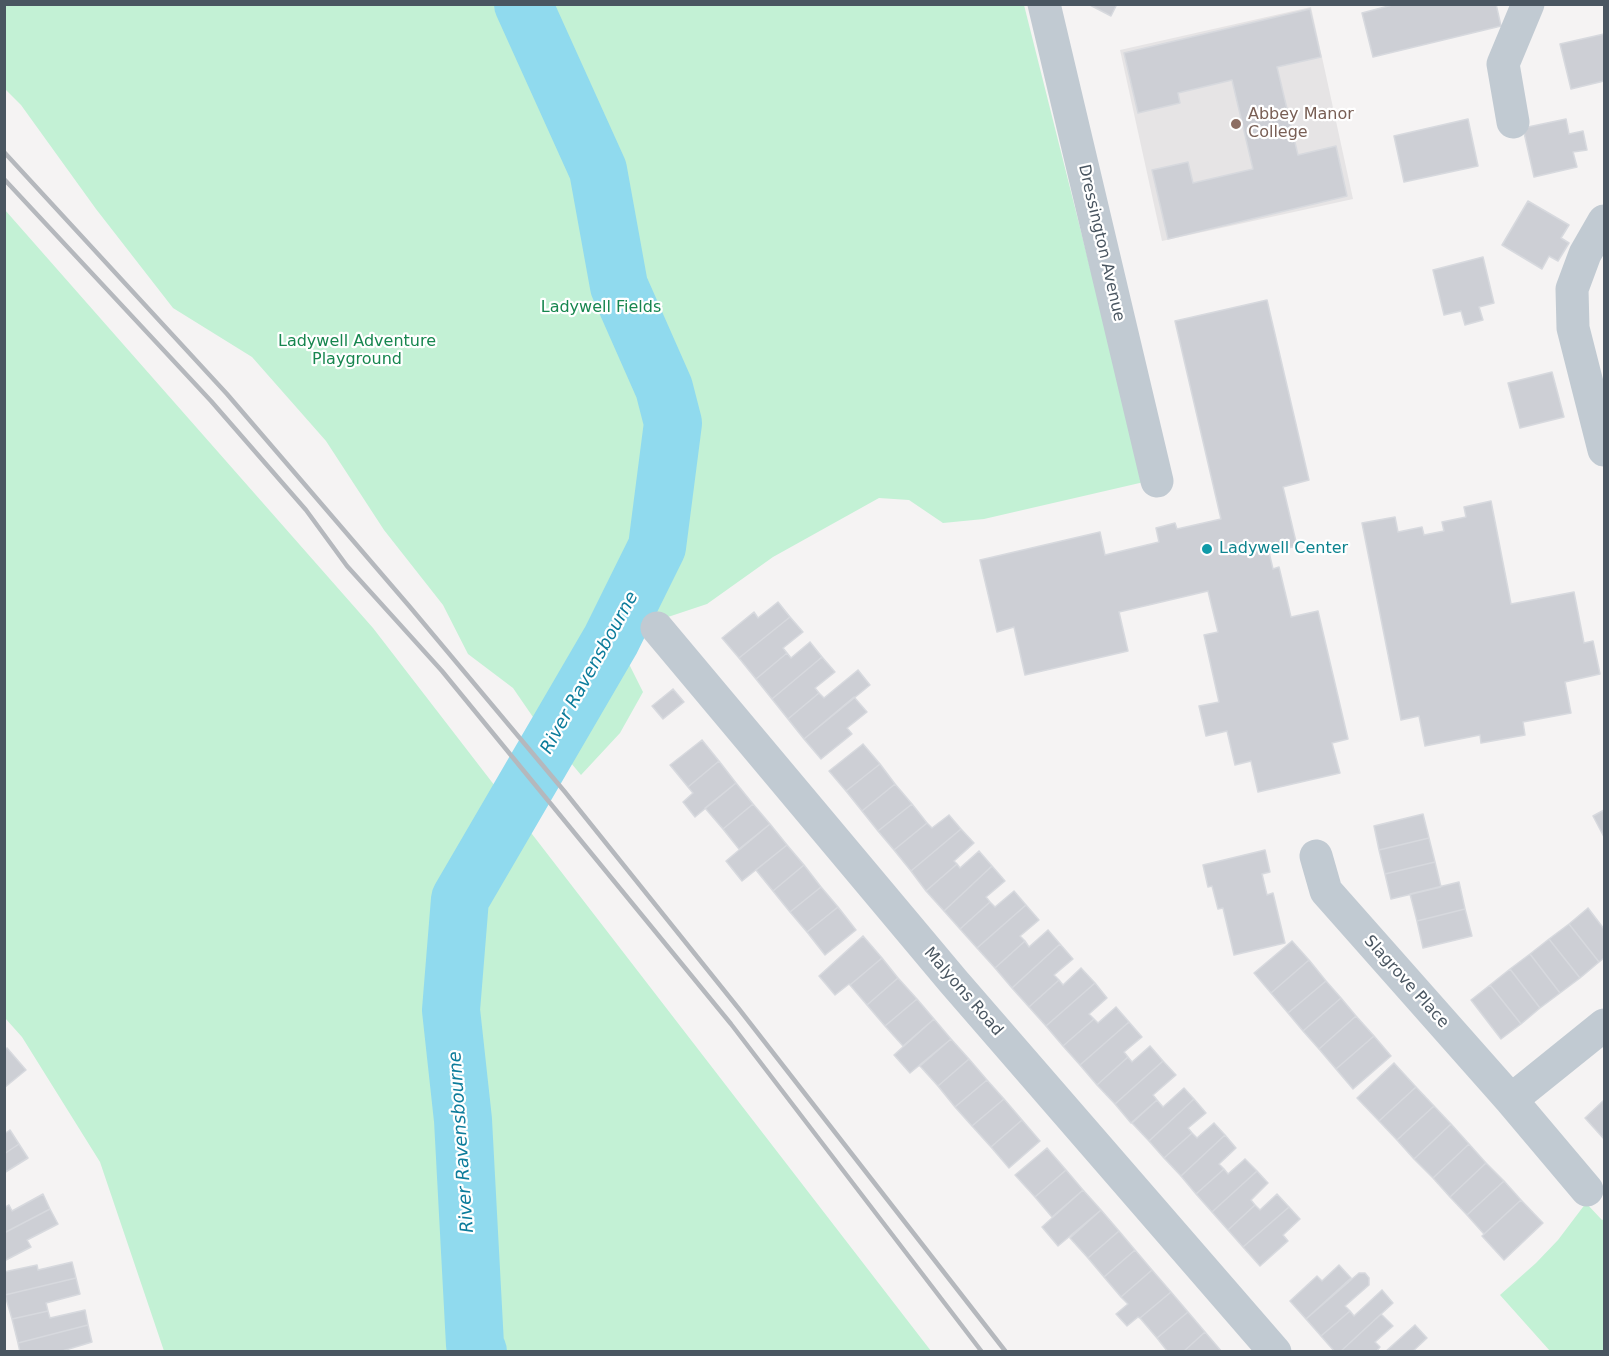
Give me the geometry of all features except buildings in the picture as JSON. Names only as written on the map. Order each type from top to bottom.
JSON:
[{"type":"street","name":"Dressington Avenue","points":[[1044,4],[1157,481]]},
{"type":"street","points":[[1513,122],[1503,64],[1528,4]]},
{"type":"street","points":[[1605,221],[1585,254],[1572,289],[1573,328],[1605,450]]},
{"type":"street","name":"Malyons Road","points":[[657,628],[953,981],[1275,1352]]},
{"type":"street","name":"Slagrove Place","points":[[1316,856],[1326,891],[1511,1100],[1587,1190]]},
{"type":"street","points":[[1511,1100],[1605,1025]]},
{"type":"shaded area","name":"Abbey Manor College","points":[[1311,7],[1353,199],[1162,241],[1120,50]]},
{"type":"green space","name":"Ladywell Fields","points":[[4,5],[1024,5],[1144,482],[984,519],[943,523],[909,500],[879,498],[773,557],[707,604],[656,621],[619,644],[643,692],[620,733],[581,775],[535,720],[513,688],[468,654],[443,605],[384,530],[326,441],[252,357],[173,308],[96,209],[21,105],[5,89]]},
{"type":"green space","points":[[5,210],[373,628],[931,1351],[164,1351],[100,1162],[22,1037],[5,1018]]},
{"type":"green space","points":[[1586,1203],[1602,1220],[1604,1219],[1604,1351],[1550,1351],[1500,1295],[1558,1240]]},
{"type":"waterway","name":"River Ravensbourne","points":[[478,1352],[475,1345],[463,1120],[451,1010],[460,899],[611,640],[657,547],[673,423],[664,388],[619,286],[598,170],[523,4]]},
{"type":"railway","points":[[4,152],[227,394],[565,792],[739,1009],[1006,1352]]},
{"type":"railway","points":[[4,179],[211,401],[306,510],[347,566],[442,671],[731,1024],[982,1352]]},
{"type":"place","name":"Abbey Manor College","points":[[1236,124]]},
{"type":"place","name":"Ladywell Center","points":[[1207,549]]},
{"type":"park label","name":"Ladywell Adventure Playground","points":[[357,351]]}]
